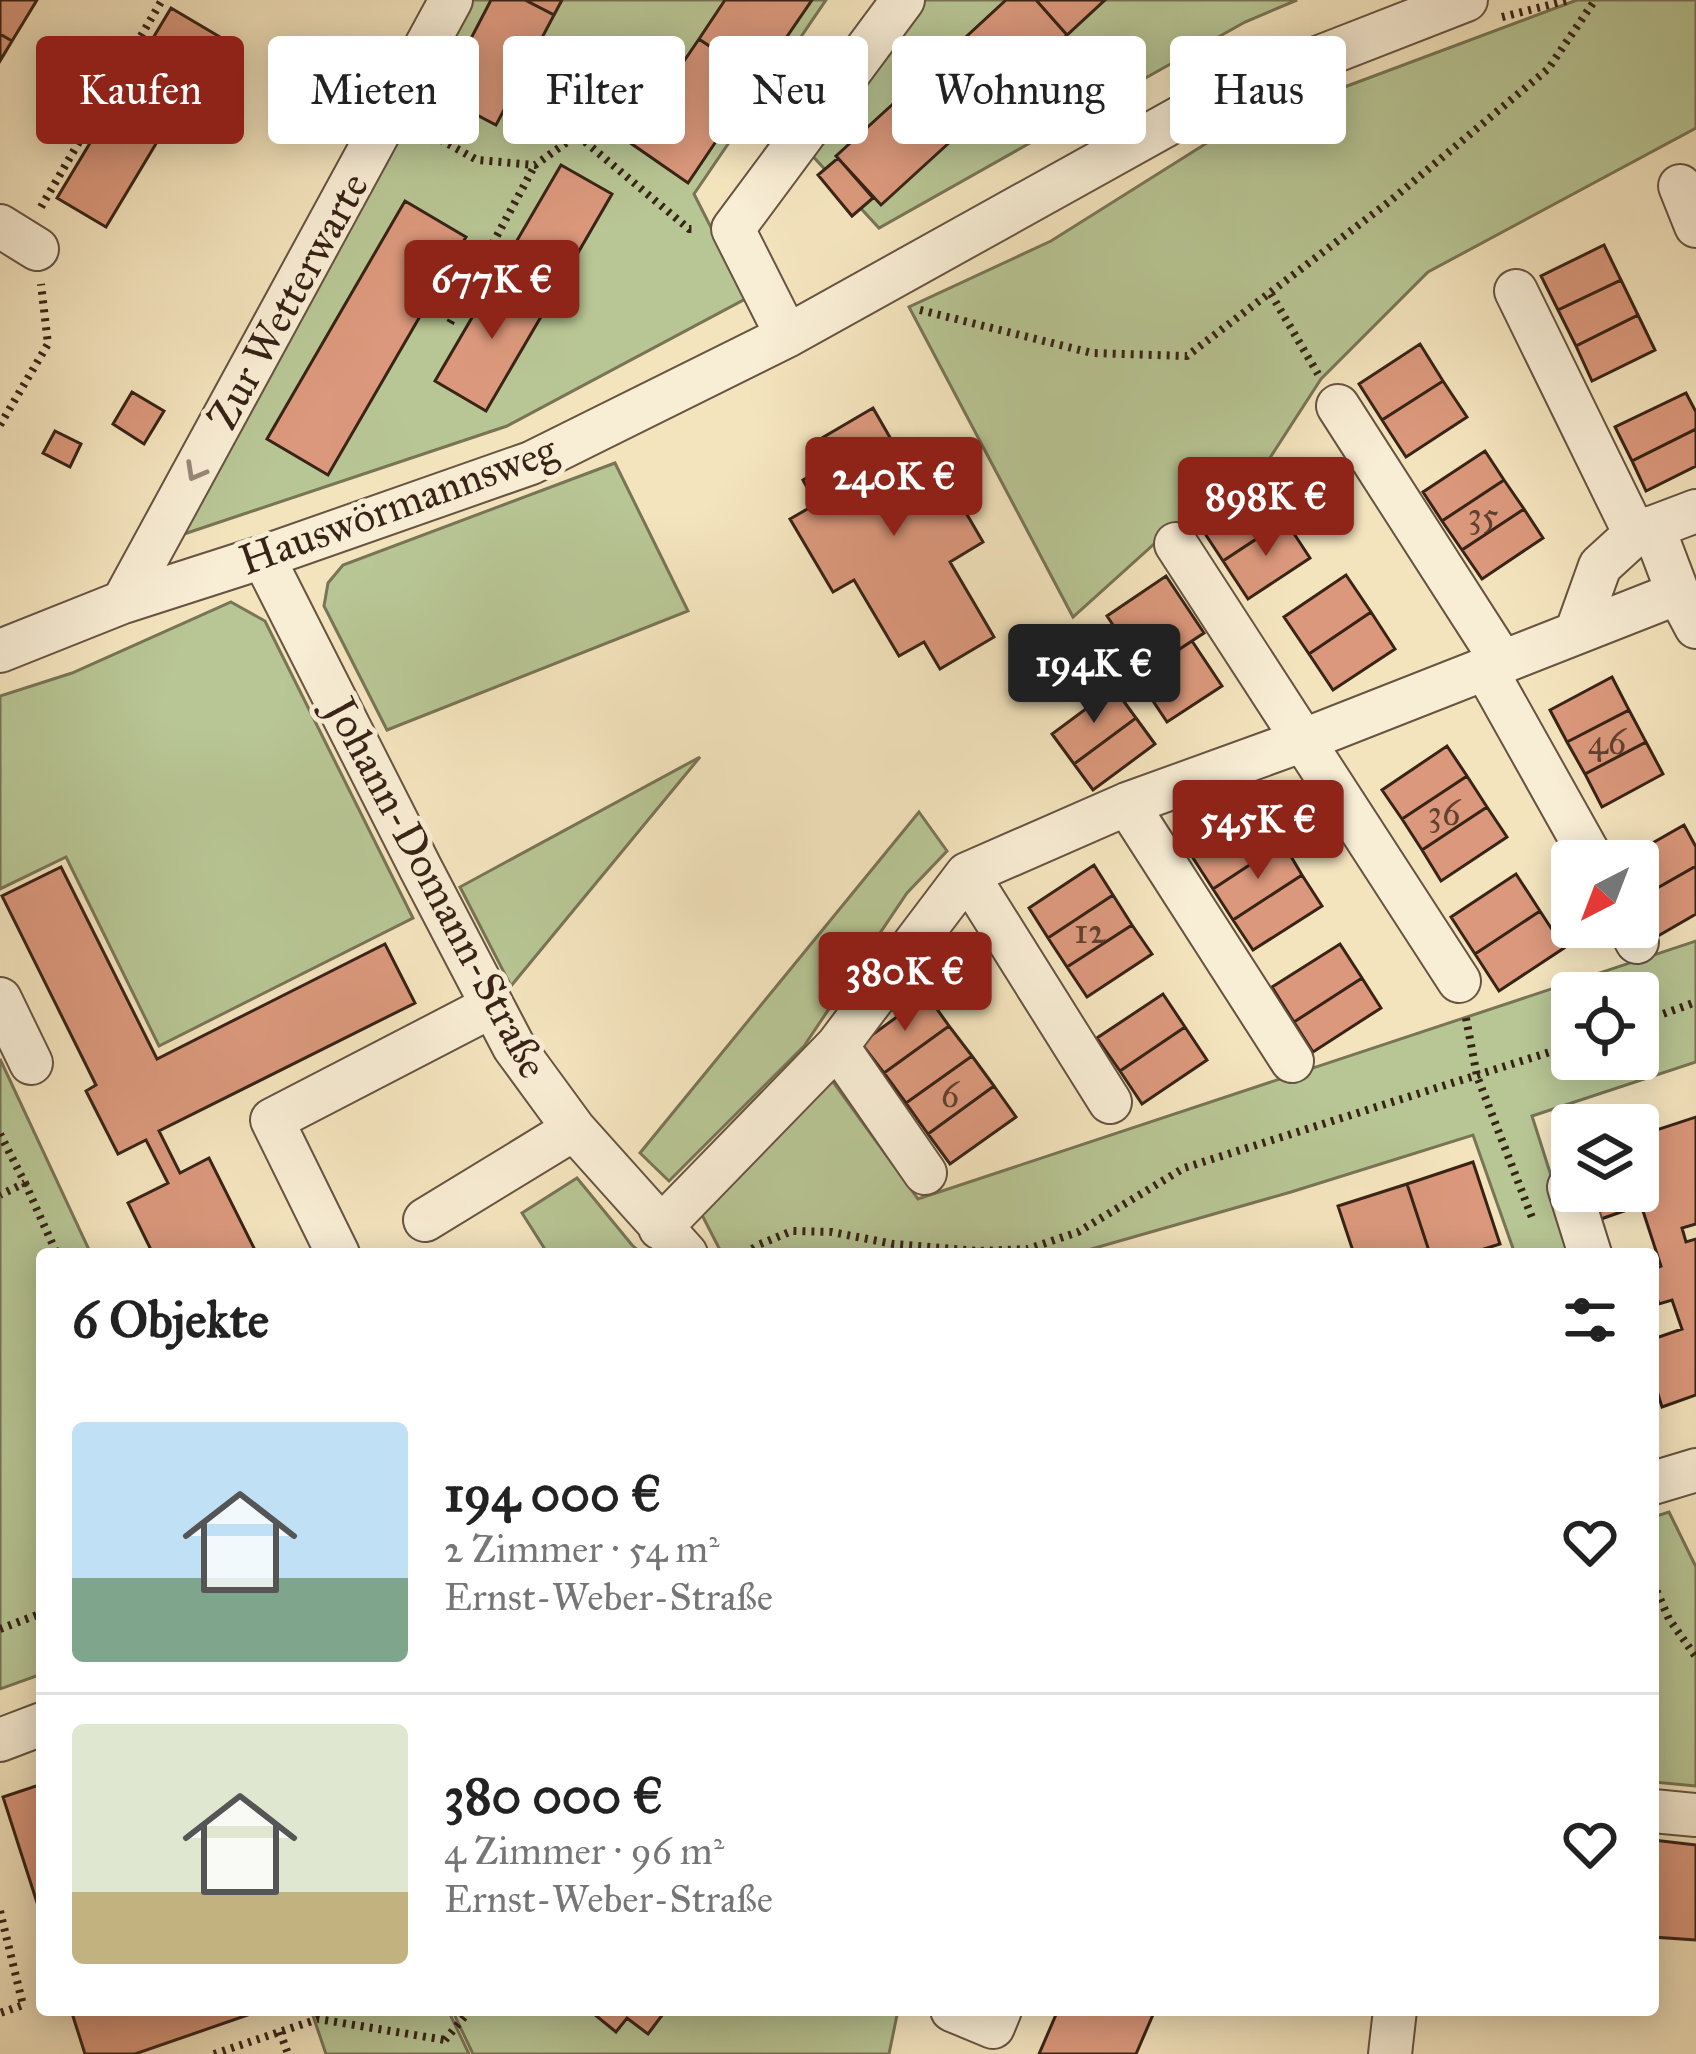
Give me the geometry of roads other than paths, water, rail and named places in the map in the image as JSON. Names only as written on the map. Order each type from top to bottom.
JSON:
[{"type":"street","name":"Zur Wetterwarte","points":[[123,602],[451,0]]},
{"type":"street","points":[[787,336],[733,229],[903,0]]},
{"type":"street","name":"Hauswörmannsweg","points":[[0,651],[123,602],[531,463],[787,336],[1217,97],[1466,0]]},
{"type":"street","points":[[1680,186],[1696,226]]},
{"type":"street","points":[[673,1241],[837,1046],[967,874],[1127,803],[1576,634],[1687,610],[1516,291]]},
{"type":"street","points":[[1338,406],[1495,666],[1582,840]]},
{"type":"street","points":[[1576,634],[1600,566],[1644,530],[1696,511]]},
{"type":"street","points":[[1176,544],[1460,981]]},
{"type":"street","name":"Johann-Domann-Straße","points":[[263,556],[514,1047],[574,1129],[673,1241]]},
{"type":"street","points":[[1127,803],[1292,1061]]},
{"type":"street","points":[[967,874],[1110,1102]]},
{"type":"street","points":[[0,999],[31,1063]]},
{"type":"street","points":[[335,1248],[272,1120],[492,1006]]},
{"type":"street","points":[[837,1046],[925,1174]]},
{"type":"street","points":[[425,1220],[574,1129]]},
{"type":"street","points":[[1577,1212],[1588,1248]]},
{"type":"street","points":[[0,1740],[36,1726]]},
{"type":"street","points":[[1659,1812],[1696,1815]]},
{"type":"street","points":[[966,2016],[993,2027],[998,2016]]},
{"type":"street","points":[[1390,2054],[1393,2016]]}]
